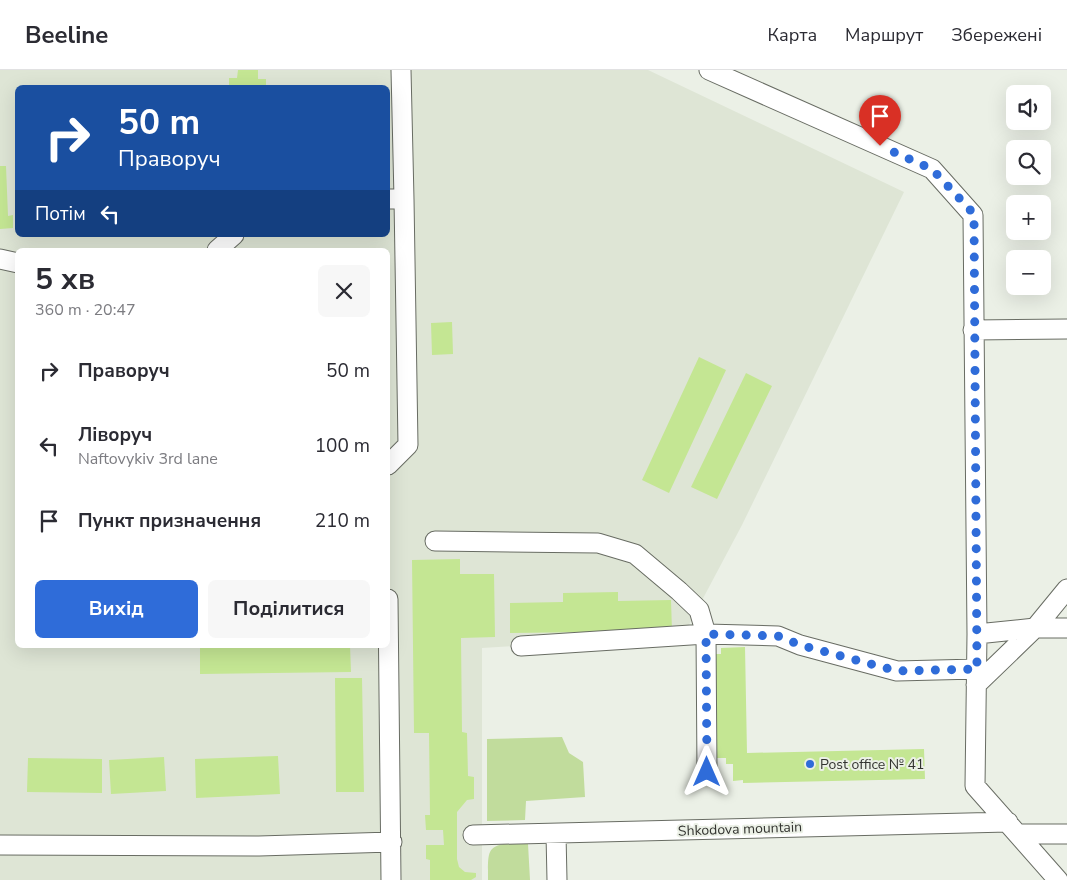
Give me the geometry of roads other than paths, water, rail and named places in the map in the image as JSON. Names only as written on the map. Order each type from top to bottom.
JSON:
[{"type":"street","points":[[390,463],[408,445],[396,199],[401,70]]},
{"type":"street","points":[[709,70],[932,169],[974,214],[973,330],[977,634],[976,786],[1058,880]]},
{"type":"street","points":[[219,248],[232,237]]},
{"type":"street","points":[[0,259],[15,262]]},
{"type":"street","points":[[973,330],[1067,329]]},
{"type":"street","points":[[435,541],[598,543],[635,554],[698,610],[706,634],[707,772]]},
{"type":"street","points":[[521,646],[706,634],[778,636],[800,645],[897,671],[976,677],[1035,628],[1067,589]]},
{"type":"street","points":[[977,634],[1035,628],[1067,628]]},
{"type":"street","points":[[389,648],[391,880]]},
{"type":"street","name":"Shkodova mountain","points":[[472,835],[1013,828],[1067,834]]},
{"type":"street","points":[[556,834],[557,880]]},
{"type":"street","points":[[0,845],[259,846],[392,842]]},
{"type":"place","name":"Post office № 41","points":[[810,764]]}]
